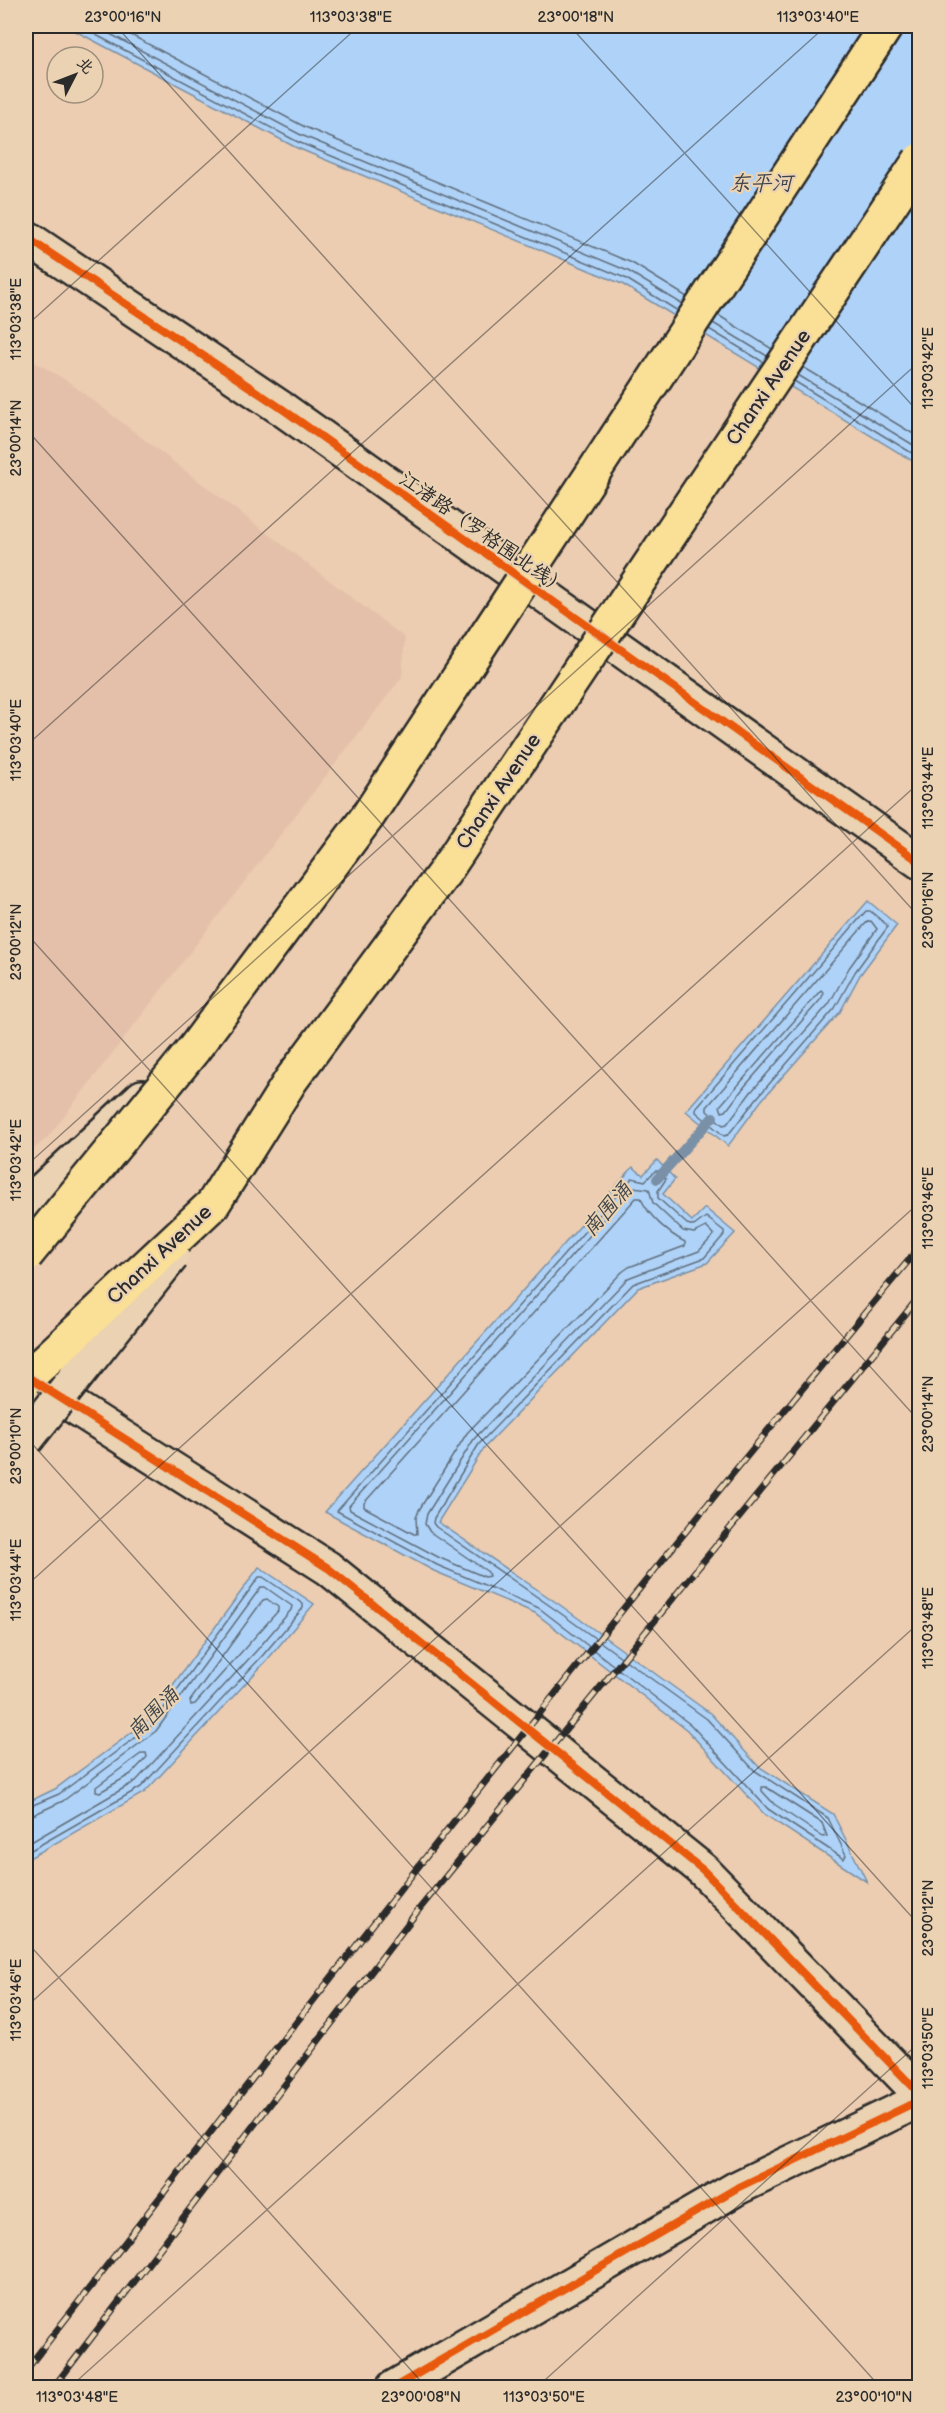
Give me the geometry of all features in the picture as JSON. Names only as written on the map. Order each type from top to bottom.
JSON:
[{"type":"highway","points":[[26,1255],[194,1048],[368,816],[886,26]]},
{"type":"highway","name":"Chanxi Avenue","points":[[26,1377],[213,1204],[291,1080],[444,873],[920,160]]},
{"type":"street","name":"江渚路（罗格围北线）","points":[[26,237],[280,408],[920,862]]},
{"type":"street","points":[[26,1205],[194,1048]]},
{"type":"street","points":[[26,1440],[213,1204]]},
{"type":"street","points":[[26,1377],[328,1568],[703,1870],[920,2094]]},
{"type":"street","points":[[393,2388],[737,2188],[920,2100]]},
{"type":"shaded area","points":[[26,357],[66,380],[405,638],[402,677],[48,1137],[26,1156]]},
{"type":"water","name":"东平河","points":[[66,26],[919,26],[919,465],[622,284],[295,147]]},
{"type":"water","points":[[868,901],[897,925],[860,975],[840,1012],[761,1101],[728,1146],[686,1111]]},
{"type":"water","points":[[657,1160],[675,1179],[663,1194],[692,1221],[705,1208],[735,1233],[707,1263],[638,1288],[484,1448],[438,1522],[560,1605],[711,1714],[758,1766],[833,1814],[867,1882],[764,1814],[687,1730],[535,1613],[434,1571],[325,1512],[633,1167],[643,1175]]},
{"type":"water","points":[[259,1567],[314,1604],[268,1659],[145,1792],[26,1860],[26,1803],[55,1789],[146,1722]]},
{"type":"waterway","name":"南围涌","points":[[657,1179],[713,1117]]},
{"type":"railway","points":[[26,2370],[356,1945],[579,1664],[920,1247]]},
{"type":"railway","points":[[53,2388],[416,1913],[920,1296]]},
{"type":"cycle path","points":[[26,237],[281,408],[920,862]]},
{"type":"cycle path","points":[[26,1376],[328,1568],[703,1870],[920,2094]]},
{"type":"cycle path","points":[[393,2388],[737,2188],[920,2100]]}]
